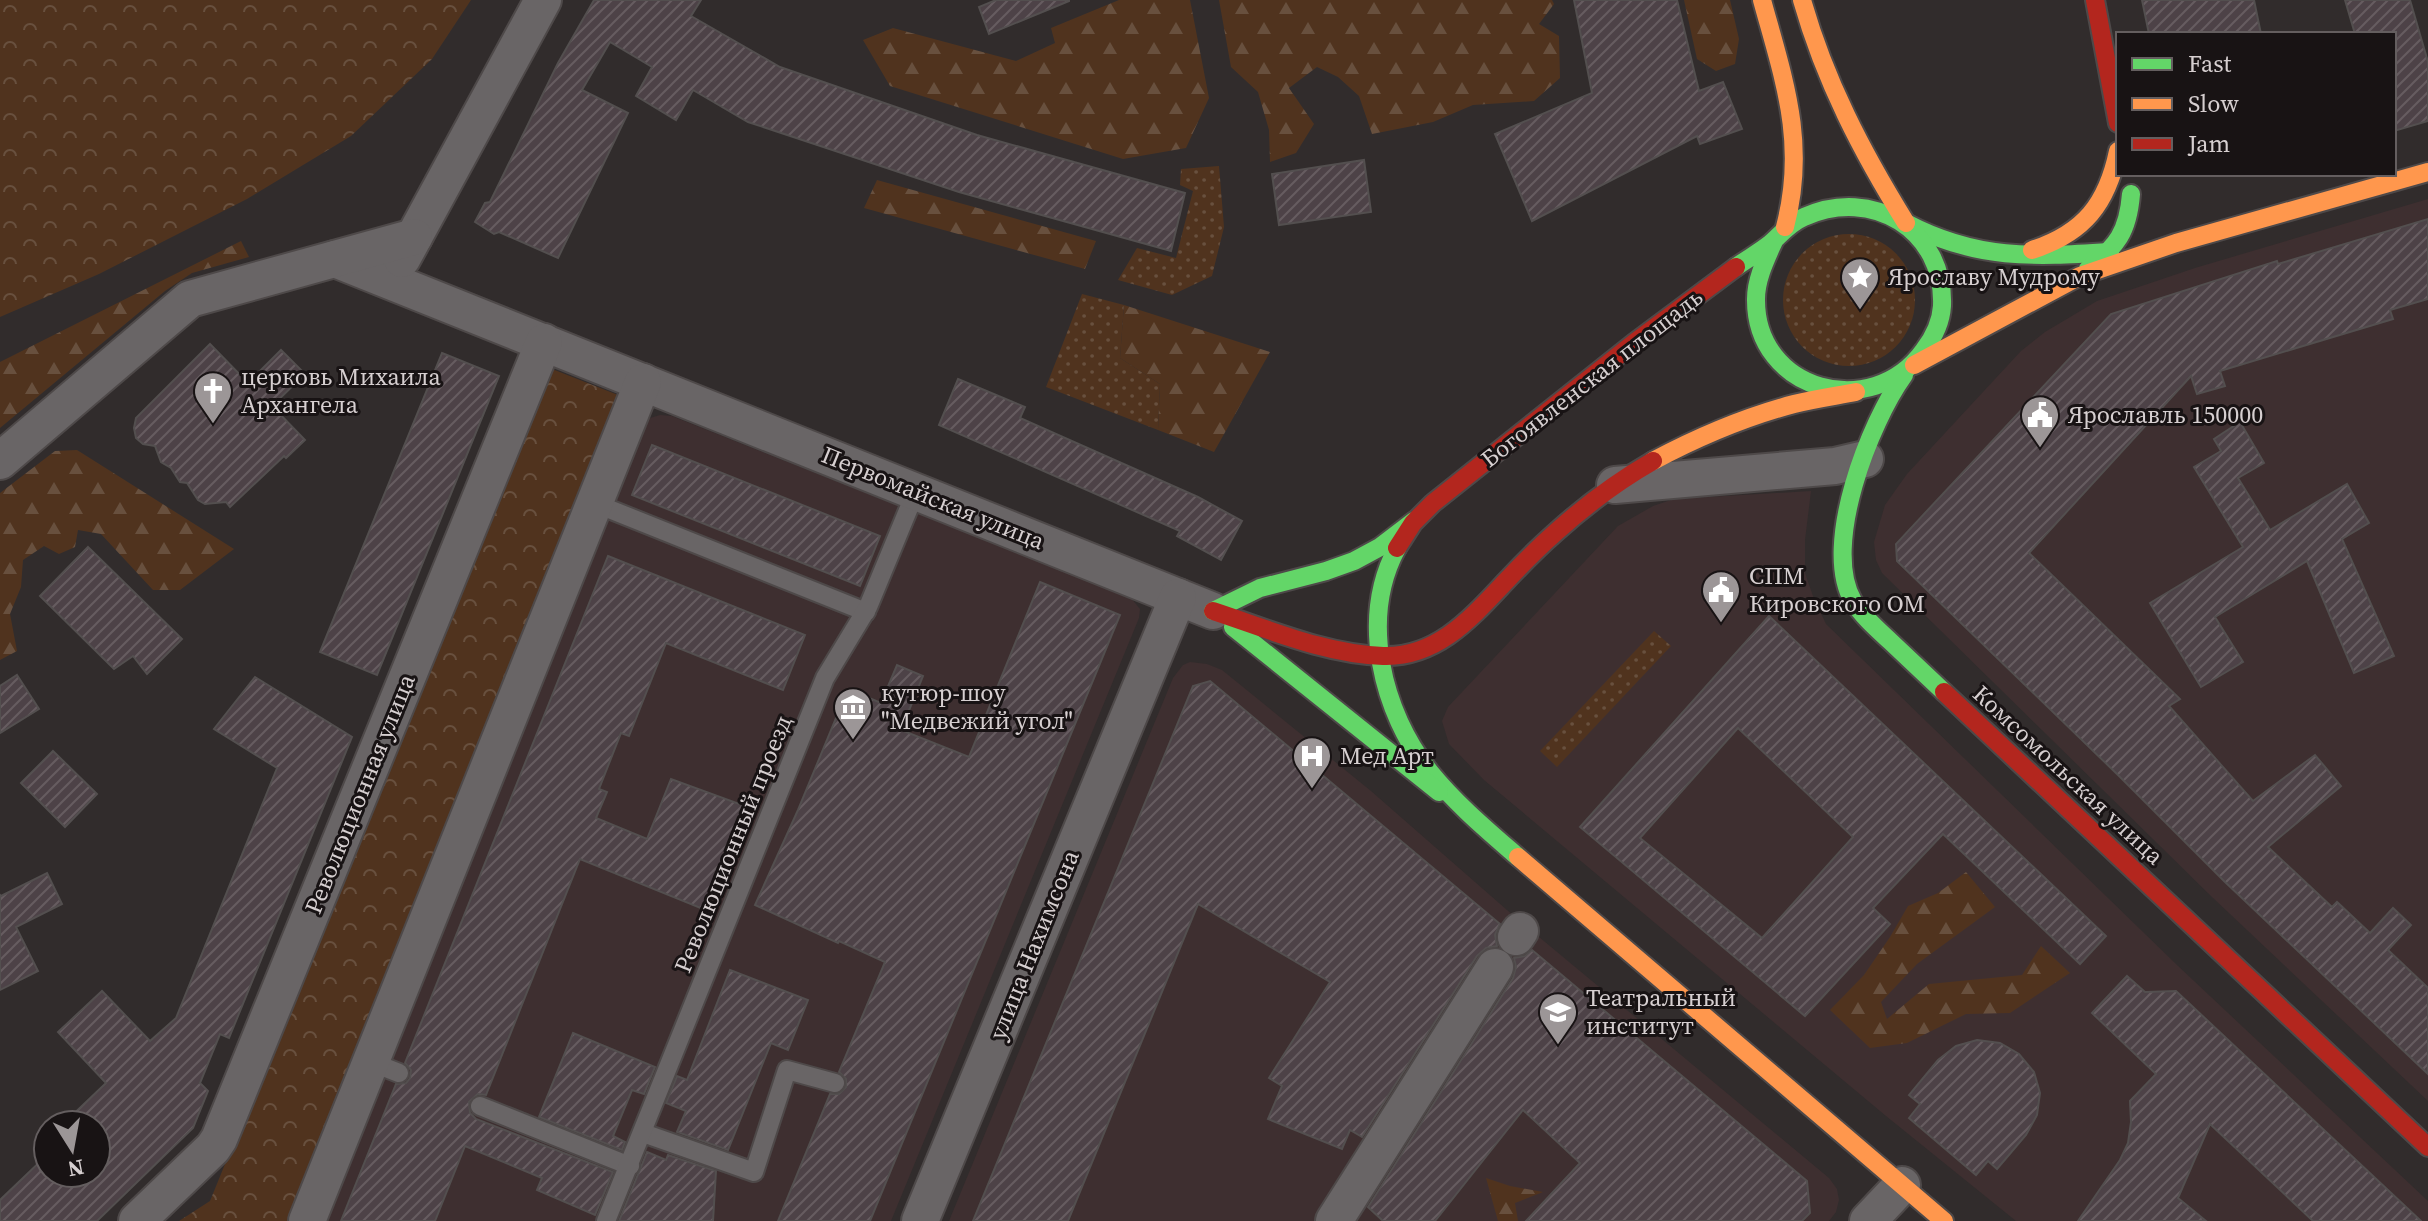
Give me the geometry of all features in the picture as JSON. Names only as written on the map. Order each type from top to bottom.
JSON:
[{"type":"main road","points":[[1762,0],[1789,103],[1795,187],[1792,207],[1758,281],[1756,304],[1761,328],[1782,364],[1799,378],[1829,391],[1856,392]]},
{"type":"main road","points":[[1802,0],[1837,104],[1906,223],[1926,244],[1940,280],[1943,302],[1940,321],[1926,351],[1909,370]]},
{"type":"main road","points":[[2095,0],[2116,112]]},
{"type":"main road","points":[[1990,254],[2017,253],[2051,245],[2074,231],[2092,214],[2108,189],[2116,168]]},
{"type":"main road","points":[[1213,611],[1303,640],[1379,657],[1408,655],[1438,644],[1556,533],[1613,486],[1662,455],[1724,428],[1787,407],[1887,385],[2080,276],[2176,243],[2428,172]]},
{"type":"main road","points":[[2128,176],[2142,248]]},
{"type":"main road","points":[[2080,276],[2121,240],[2131,213],[2131,194]]},
{"type":"main road","name":"Богоявленская площадь","points":[[1213,611],[1260,588],[1326,571],[1380,547],[1556,403],[1807,215],[1847,206],[1869,209],[1906,223],[1932,238],[1990,254]]},
{"type":"main road","points":[[1990,254],[2019,257],[2110,252],[2176,243]]},
{"type":"main road","name":"Комсомольская улица","points":[[1909,370],[1883,410],[1844,521],[1840,550],[1843,578],[1851,598],[1861,611],[2428,1147]]},
{"type":"main road","name":"Богоявленская площадь","points":[[1379,657],[1377,624],[1385,576],[1414,521]]},
{"type":"main road","name":"Первомайская улица","points":[[1213,611],[1481,825],[1944,1221]]},
{"type":"main road","name":"Первомайская улица","points":[[1379,657],[1392,704],[1411,741],[1427,767],[1481,825]]},
{"type":"street","points":[[390,281],[543,0]]},
{"type":"street","points":[[0,461],[190,299],[414,237]]},
{"type":"street","name":"Первомайская улица","points":[[335,259],[1213,611]]},
{"type":"street","name":"Революционная улица","points":[[137,1221],[219,1139],[544,342]]},
{"type":"street","points":[[307,1221],[385,1068],[594,503],[643,382]]},
{"type":"street","points":[[1613,486],[1835,466],[1865,459]]},
{"type":"street","name":"улица Нахимсона","points":[[920,1221],[1178,597]]},
{"type":"street","name":"улица Нахимсона","points":[[1147,670],[1188,627],[1213,611]]},
{"type":"street","points":[[1334,1221],[1495,967]]},
{"type":"street","points":[[1868,1221],[1902,1185]]},
{"type":"lane","name":"Революционный проезд","points":[[606,1221],[825,678],[866,612],[916,491]]},
{"type":"lane","points":[[594,503],[866,612]]},
{"type":"lane","points":[[643,1133],[754,1172],[787,1070],[835,1083]]},
{"type":"lane","points":[[480,1106],[630,1166]]},
{"type":"shaded area","points":[[2428,199],[2428,1101],[2212,897],[1882,573],[1876,560],[1874,542],[1885,505],[1907,474],[2021,351],[2045,332],[2097,301],[2195,268]]},
{"type":"shaded area","points":[[660,415],[672,416],[1131,598],[1140,609],[1139,618],[891,1221],[323,1221],[647,419]]},
{"type":"shaded area","points":[[1811,491],[1805,540],[1805,573],[1826,624],[2177,965],[2428,1201],[2428,1221],[2016,1221],[1484,780],[1449,744],[1442,721],[1448,707],[1618,526],[1653,506],[1674,499]]},
{"type":"shaded area","points":[[1190,662],[1222,670],[1371,791],[1515,917],[1829,1178],[1837,1189],[1839,1200],[1836,1212],[1829,1221],[949,1221],[1173,678],[1183,665]]},
{"type":"green space","points":[[0,0],[471,0],[432,59],[351,136],[247,199],[99,274],[0,317]]},
{"type":"green space","points":[[1119,0],[1190,0],[1209,98],[1186,148],[1123,159],[890,86],[863,40],[893,28],[1016,61],[1055,43],[1051,28]]},
{"type":"green space","points":[[1219,0],[1552,0],[1554,4],[1539,24],[1559,36],[1560,78],[1534,101],[1473,105],[1433,122],[1372,134],[1359,96],[1338,77],[1317,67],[1289,88],[1314,124],[1296,153],[1270,162],[1269,130],[1258,92],[1231,67]]},
{"type":"green space","points":[[1684,0],[1730,0],[1739,39],[1735,64],[1716,71],[1697,59]]},
{"type":"green space","points":[[1219,166],[1224,227],[1212,276],[1172,295],[1118,280],[1137,248],[1176,258],[1193,191],[1180,185],[1181,169]]},
{"type":"green space","points":[[877,180],[1096,241],[1085,269],[864,208]]},
{"type":"green space","points":[[1849,234],[1874,239],[1896,253],[1910,275],[1915,300],[1910,325],[1896,347],[1874,361],[1849,366],[1824,361],[1802,347],[1788,325],[1783,300],[1788,275],[1802,253],[1824,239]]},
{"type":"green space","points":[[241,241],[249,257],[192,273],[165,291],[0,428],[0,362]]},
{"type":"green space","points":[[1082,294],[1124,305],[1120,358],[1160,384],[1158,430],[1046,387]]},
{"type":"green space","points":[[1124,305],[1270,352],[1214,452],[1158,430],[1160,384],[1120,358]]},
{"type":"green space","points":[[552,369],[618,395],[299,1218],[296,1221],[179,1221],[210,1201],[544,381]]},
{"type":"green space","points":[[77,450],[234,549],[180,590],[153,590],[101,534],[78,530],[75,547],[59,554],[44,546],[23,560],[21,587],[10,614],[17,651],[0,660],[0,493],[55,451]]},
{"type":"green space","points":[[1654,631],[1671,646],[1557,767],[1540,751]]},
{"type":"green space","points":[[1966,872],[1995,907],[1917,964],[1881,1002],[1887,1019],[1929,984],[2022,975],[2041,946],[2070,973],[2010,1013],[1966,1014],[1907,1043],[1870,1048],[1830,1010],[1864,975],[1908,906],[1938,893]]},
{"type":"green space","points":[[1486,1178],[1543,1192],[1515,1203],[1518,1221],[1498,1221]]},
{"type":"building","points":[[594,0],[701,0],[691,16],[780,67],[977,135],[1185,193],[1171,251],[959,192],[748,122],[693,90],[676,120],[636,96],[652,67],[610,42],[582,90],[628,113],[558,258],[499,232],[494,234],[475,222],[485,203],[490,202],[558,63]]},
{"type":"building","points":[[996,0],[1069,1],[989,34],[979,7]]},
{"type":"building","points":[[1574,0],[1677,0],[1699,91],[1723,82],[1742,129],[1700,144],[1697,136],[1532,221],[1495,134],[1592,93]]},
{"type":"building","points":[[2142,0],[2254,0],[2261,32],[2149,32]]},
{"type":"building","points":[[2345,0],[2410,0],[2428,62],[2428,121],[2396,130],[2396,32],[2354,32]]},
{"type":"building","points":[[1364,160],[1371,212],[1279,225],[1272,174]]},
{"type":"building","points":[[2428,219],[2428,299],[2390,310],[2393,319],[2220,371],[2225,386],[2197,394],[2191,376],[2029,553],[2180,699],[2169,706],[2253,801],[2315,755],[2341,786],[2268,847],[2332,907],[2337,902],[2370,933],[2393,908],[2411,925],[2388,950],[2428,988],[2428,1074],[2225,882],[1897,561],[1896,544],[2111,314],[2277,261],[2278,264]]},
{"type":"building","name":"церковь Михаила Архангела","points":[[210,344],[248,383],[281,350],[305,374],[272,406],[305,440],[230,507],[226,502],[205,504],[198,500],[187,483],[180,482],[171,468],[161,462],[155,446],[143,444],[136,438],[134,428],[136,418]]},
{"type":"building","points":[[442,353],[499,376],[377,675],[320,652]]},
{"type":"building","points":[[958,379],[1025,407],[1020,418],[1198,497],[1242,521],[1221,560],[1177,536],[1180,531],[939,425]]},
{"type":"building","points":[[2240,422],[2264,463],[2238,478],[2270,530],[2347,484],[2369,523],[2342,539],[2394,656],[2354,673],[2307,561],[2215,617],[2243,662],[2201,687],[2150,603],[2243,547],[2194,467],[2221,451],[2214,439]]},
{"type":"building","points":[[652,445],[880,536],[860,586],[632,495]]},
{"type":"building","points":[[88,547],[182,639],[147,674],[133,656],[114,669],[40,596]]},
{"type":"building","points":[[608,556],[805,635],[783,690],[666,643],[629,736],[621,733],[599,789],[607,792],[596,818],[647,839],[671,779],[745,806],[703,909],[580,859],[486,1095],[478,1094],[469,1102],[470,1113],[476,1119],[613,1172],[595,1215],[537,1190],[542,1178],[465,1146],[435,1221],[341,1221],[396,1084],[406,1083],[410,1078],[411,1070],[405,1063]]},
{"type":"building","points":[[1040,582],[1120,615],[870,1221],[778,1221],[830,1094],[839,1094],[846,1087],[846,1079],[839,1072],[885,962],[755,905],[848,689],[881,703],[897,665],[923,676],[901,730],[969,757]]},
{"type":"building","points":[[1769,616],[2106,936],[2080,964],[1943,834],[1873,908],[1890,924],[1805,1016],[1580,827]],"holes":[[[1738,728],[1853,837],[1762,938],[1640,838]]]},
{"type":"building","points":[[17,675],[39,709],[0,733],[0,686]]},
{"type":"building","points":[[255,677],[352,737],[229,1038],[220,1034],[200,1083],[208,1091],[193,1128],[97,1221],[0,1221],[0,1200],[32,1169],[32,1189],[112,1189],[112,1109],[79,1109],[106,1083],[58,1032],[102,991],[150,1041],[176,1018],[277,768],[214,729]]},
{"type":"building","points":[[1210,681],[1500,924],[1495,935],[1497,946],[1486,948],[1477,956],[1362,1137],[1350,1130],[1342,1149],[1268,1119],[1282,1086],[1269,1078],[1330,982],[1198,904],[1068,1221],[973,1221],[1193,686]]},
{"type":"building","points":[[53,751],[97,794],[65,827],[21,783]]},
{"type":"building","points":[[47,873],[62,904],[16,927],[38,971],[0,990],[0,895]]},
{"type":"building","name":"Театральный институт","points":[[1532,950],[1807,1181],[1810,1213],[1802,1221],[1526,1221],[1580,1163],[1523,1110],[1435,1221],[1383,1221],[1368,1207],[1513,978],[1516,967],[1514,958],[1525,956]]},
{"type":"building","points":[[730,970],[808,1000],[788,1050],[771,1043],[728,1150],[677,1132],[686,1111],[666,1103],[677,1076],[687,1080]]},
{"type":"building","points":[[2127,976],[2145,992],[2176,991],[2421,1221],[2313,1221],[2210,1124],[2178,1198],[2206,1221],[2078,1221],[2120,1160],[2128,1143],[2130,1101],[2156,1074],[2092,1013]]},
{"type":"building","points":[[573,1033],[655,1067],[644,1094],[632,1090],[613,1136],[625,1142],[622,1150],[539,1117]]},
{"type":"building","points":[[1977,1040],[2000,1043],[2019,1054],[2034,1072],[2040,1093],[2037,1115],[2026,1135],[1997,1169],[1988,1161],[1976,1175],[1909,1118],[1920,1104],[1909,1095],[1938,1060],[1956,1046]]},
{"type":"building","points":[[647,1152],[666,1160],[668,1155],[716,1171],[713,1221],[619,1221]]},
{"type":"traffic: fast","points":[[2088,269],[2107,253],[2119,237],[2127,219],[2131,194]]},
{"type":"traffic: fast","points":[[1736,267],[1804,217],[1830,209],[1855,207],[1878,211],[1900,221],[1918,236],[1931,256],[1940,279],[1942,306],[1938,324],[1924,350],[1902,373],[1876,386],[1848,390],[1820,386],[1795,375],[1775,356],[1761,331],[1756,292],[1774,241]]},
{"type":"traffic: fast","points":[[1906,223],[1932,235],[1981,250],[2030,255],[2110,252]]},
{"type":"traffic: fast","points":[[1904,375],[1877,422],[1854,485],[1846,518],[1843,549],[1845,577],[1853,601],[1865,617],[1944,692]]},
{"type":"traffic: fast","points":[[1213,611],[1260,588],[1354,561],[1380,547],[1414,521]]},
{"type":"traffic: fast","points":[[1397,548],[1379,605],[1378,634],[1381,664],[1399,722],[1413,748],[1440,784],[1518,857]]},
{"type":"traffic: fast","points":[[1233,627],[1439,792]]},
{"type":"traffic: slow","points":[[1762,0],[1785,85],[1793,139],[1794,167],[1785,227]]},
{"type":"traffic: slow","points":[[1802,0],[1822,59],[1846,115],[1906,223]]},
{"type":"traffic: slow","points":[[2032,250],[2066,235],[2090,214],[2100,201],[2116,159]]},
{"type":"traffic: slow","points":[[1914,365],[2080,276],[2176,243],[2428,172]]},
{"type":"traffic: slow","points":[[1653,461],[1704,436],[1758,415],[1802,402],[1856,392]]},
{"type":"traffic: slow","points":[[1518,857],[1944,1221]]},
{"type":"traffic: jam","points":[[2095,0],[2116,112]]},
{"type":"traffic: jam","points":[[1397,548],[1413,523],[1433,503],[1634,343],[1736,267]]},
{"type":"traffic: jam","points":[[1213,611],[1297,640],[1340,651],[1383,656],[1421,650],[1468,620],[1537,549],[1579,512],[1653,461]]},
{"type":"traffic: jam","points":[[1944,692],[2428,1147]]},
{"type":"place","name":"Ярославу Мудрому","points":[[1860,311]]},
{"type":"place","name":"церковь Михаила Архангела","points":[[213,425]]},
{"type":"place","name":"Ярославль 150000","points":[[2040,449]]},
{"type":"place","name":"СПМ Кировского ОМ","points":[[1721,624]]},
{"type":"place","name":"кутюр-шоу \"Медвежий угол\"","points":[[853,741]]},
{"type":"place","name":"Мед Арт","points":[[1312,790]]},
{"type":"place","name":"Театральный институт","points":[[1558,1046]]}]
